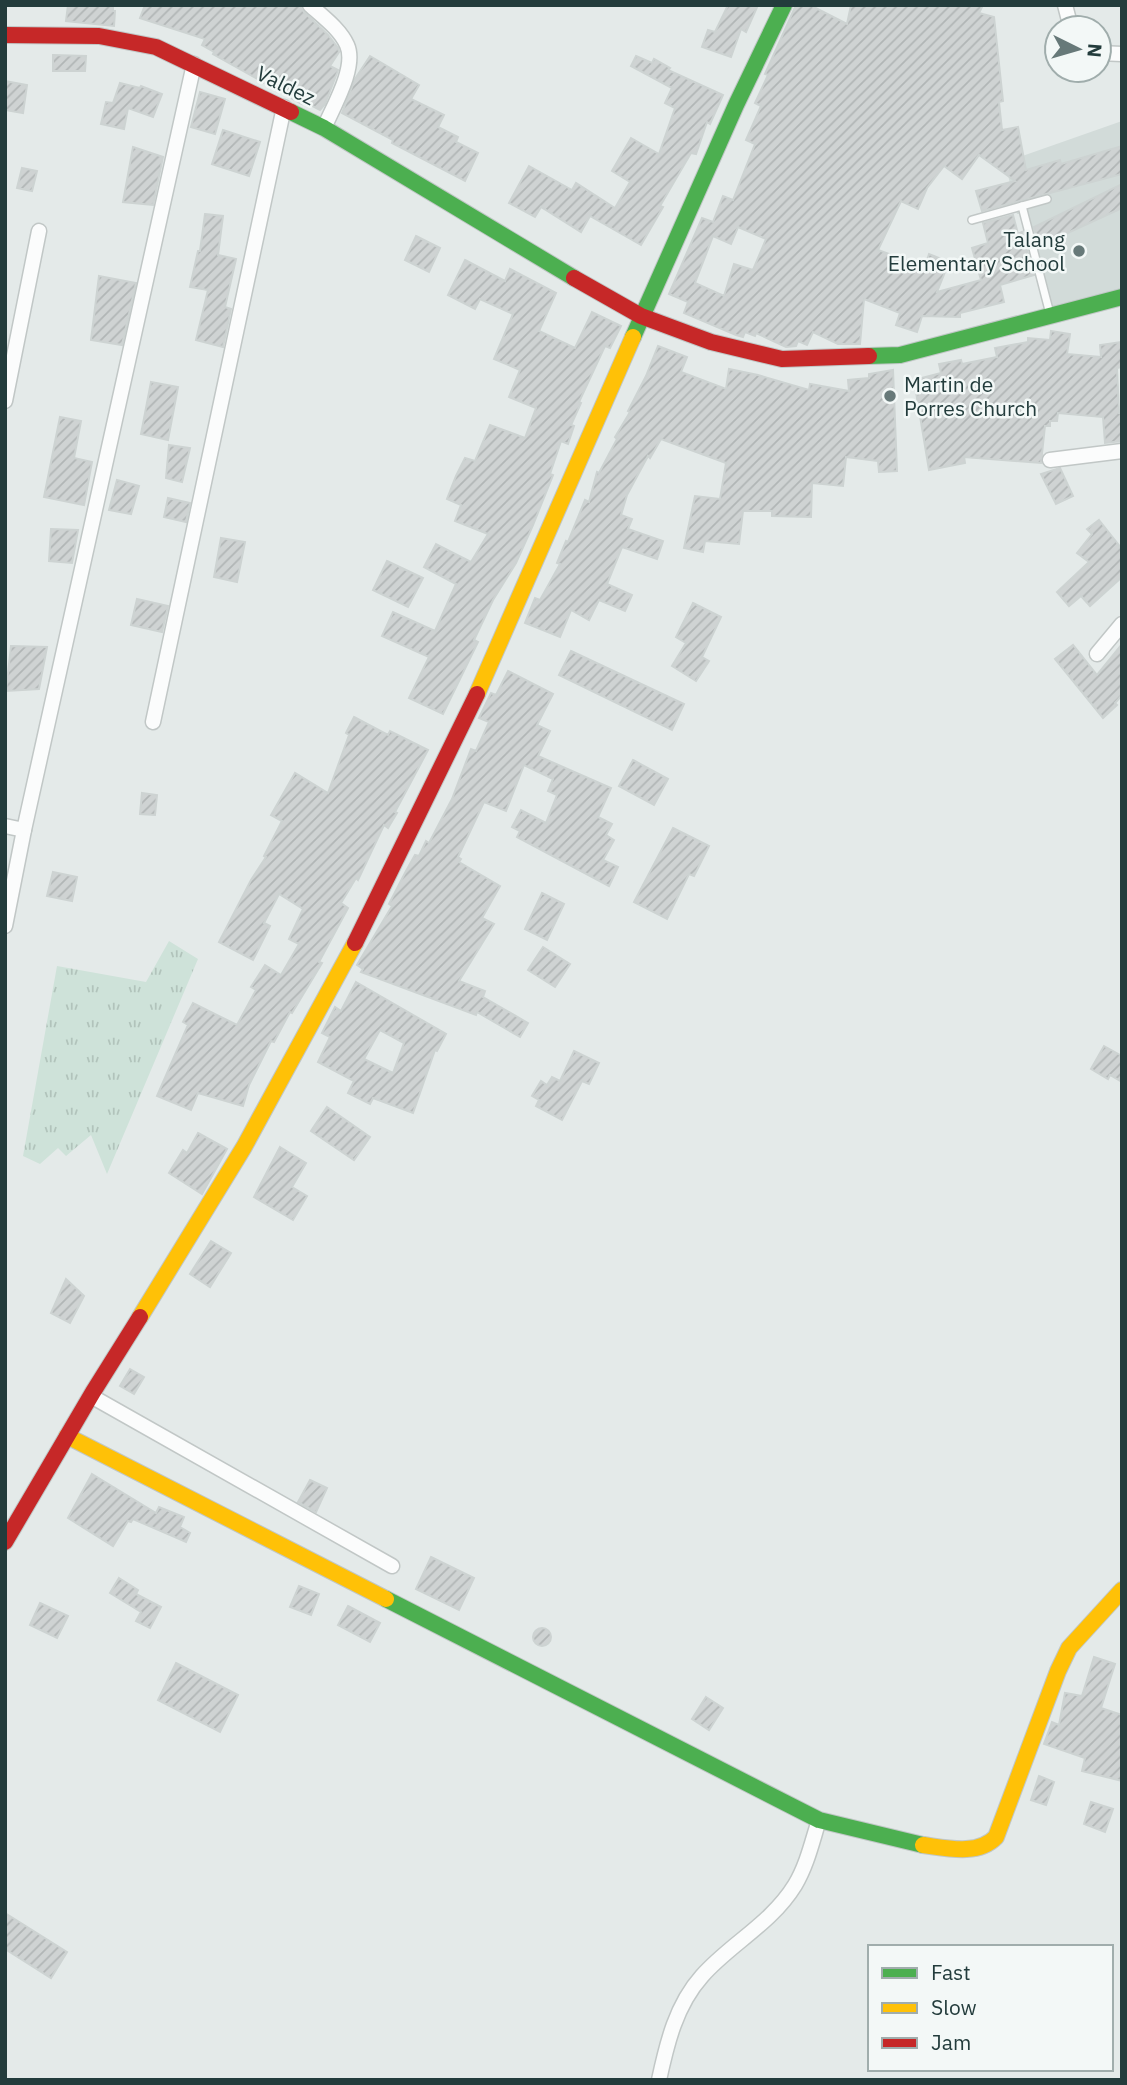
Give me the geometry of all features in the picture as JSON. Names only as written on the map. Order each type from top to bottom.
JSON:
[{"type":"street","points":[[310,5],[332,25],[348,46],[350,66],[324,128]]},
{"type":"street","points":[[5,1542],[91,1396],[217,1193],[323,1004],[415,824],[525,589],[641,316],[784,5]]},
{"type":"street","name":"Valdez","points":[[5,35],[99,36],[156,47],[324,128],[641,316],[711,342],[782,359],[900,355],[1122,297]]},
{"type":"street","points":[[5,926],[194,64]]},
{"type":"street","points":[[153,722],[284,107]]},
{"type":"street","points":[[5,401],[39,231]]},
{"type":"street","points":[[1050,460],[1122,452]]},
{"type":"street","points":[[1097,653],[1122,624]]},
{"type":"street","points":[[5,826],[24,831]]},
{"type":"street","points":[[91,1396],[392,1566]]},
{"type":"street","points":[[67,1436],[819,1820],[907,1841],[960,1849],[991,1843],[998,1835],[1058,1671],[1069,1648],[1122,1590]]},
{"type":"street","points":[[659,2080],[674,2022],[688,1995],[702,1975],[777,1909],[805,1865],[819,1820]]},
{"type":"lane","points":[[972,220],[1047,199]]},
{"type":"lane","points":[[1021,206],[1050,315]]},
{"type":"shaded area","name":"Talang Elementary School","points":[[1122,121],[1122,288],[1050,308],[1026,214],[1017,214],[1005,162]]},
{"type":"green space","points":[[169,941],[198,959],[107,1174],[91,1135],[66,1156],[58,1148],[40,1164],[23,1156],[57,966],[146,982]]},
{"type":"building","points":[[68,5],[113,5],[114,26],[66,21]]},
{"type":"building","points":[[145,5],[299,5],[338,48],[339,52],[330,66],[338,70],[325,104],[320,110],[303,101],[302,104],[213,54],[214,52],[202,45],[205,39],[140,18]]},
{"type":"building","points":[[728,5],[758,5],[746,32],[741,29],[731,57],[702,47],[708,30],[715,32]]},
{"type":"building","points":[[796,5],[810,5],[847,24],[851,5],[983,5],[979,13],[994,17],[1003,101],[999,102],[1002,130],[1018,127],[1026,170],[1060,160],[1061,164],[1122,146],[1122,174],[982,211],[976,191],[1015,181],[979,155],[962,179],[944,166],[927,188],[918,209],[901,201],[878,250],[925,267],[929,254],[949,262],[937,292],[981,280],[972,248],[988,243],[983,223],[1013,215],[1018,234],[1022,232],[1034,275],[1000,285],[1004,302],[960,313],[960,317],[922,316],[917,332],[896,325],[900,313],[864,299],[860,344],[838,344],[813,332],[807,345],[798,341],[796,346],[786,347],[756,333],[755,336],[745,332],[743,337],[684,313],[688,302],[669,294],[702,218],[713,222],[723,196],[733,200],[755,144],[746,140],[761,106],[755,103],[768,75],[765,74]],"holes":[[[738,227],[766,239],[753,270],[734,264],[724,296],[695,283],[713,236],[731,244]]]},
{"type":"building","points":[[53,55],[86,56],[85,71],[53,71]]},
{"type":"building","points":[[370,56],[419,85],[411,99],[444,115],[438,127],[458,137],[456,142],[478,153],[465,181],[342,113],[355,79]]},
{"type":"building","points":[[636,56],[652,63],[654,59],[670,68],[668,70],[723,95],[710,124],[707,122],[696,154],[691,153],[641,245],[590,216],[581,232],[541,207],[535,217],[509,203],[529,166],[572,190],[576,183],[615,208],[630,182],[612,171],[631,138],[659,154],[675,108],[665,103],[672,88],[631,66]]},
{"type":"building","points":[[5,81],[27,85],[23,113],[5,110]]},
{"type":"building","points":[[120,83],[140,88],[141,86],[162,94],[153,117],[128,108],[124,129],[101,124],[106,102],[113,103]]},
{"type":"building","points":[[200,92],[225,99],[215,134],[191,127]]},
{"type":"building","points":[[223,130],[260,142],[249,176],[212,164]]},
{"type":"building","points":[[133,147],[163,157],[153,205],[123,202]]},
{"type":"building","points":[[22,168],[37,171],[32,191],[17,188]]},
{"type":"building","points":[[1122,184],[1122,208],[1039,246],[1034,227]]},
{"type":"building","points":[[205,214],[223,216],[218,255],[236,259],[225,307],[231,309],[223,347],[196,340],[208,290],[190,287],[200,251]]},
{"type":"building","points":[[416,236],[440,248],[429,272],[405,260]]},
{"type":"building","points":[[465,260],[505,281],[510,269],[556,293],[539,331],[575,348],[592,312],[621,326],[610,348],[605,346],[579,402],[581,403],[571,425],[574,426],[568,444],[561,441],[550,474],[553,475],[533,525],[516,563],[493,600],[474,640],[478,642],[443,714],[409,698],[429,657],[382,636],[393,612],[435,631],[456,584],[424,567],[436,544],[471,562],[488,534],[455,521],[461,505],[447,499],[456,476],[465,458],[475,461],[490,425],[525,438],[536,408],[509,397],[520,370],[494,359],[513,314],[480,299],[475,309],[448,295]]},
{"type":"building","points":[[99,276],[136,283],[122,345],[91,340]]},
{"type":"building","points":[[1051,331],[1070,334],[1067,354],[1101,357],[1100,345],[1122,342],[1122,367],[1117,368],[1122,441],[1105,443],[1103,417],[1058,413],[1057,421],[1050,421],[1050,426],[1045,426],[1041,463],[964,457],[965,463],[929,470],[914,380],[941,373],[939,364],[961,360],[962,364],[997,357],[995,348],[1028,342],[1028,338],[1050,340]]},
{"type":"building","points":[[658,346],[687,357],[681,372],[726,389],[729,369],[809,390],[810,384],[849,391],[848,380],[869,378],[869,374],[893,370],[897,471],[879,472],[878,461],[846,457],[843,486],[812,483],[811,517],[772,516],[772,511],[743,511],[739,544],[705,541],[703,552],[684,548],[695,496],[720,499],[726,463],[661,439],[650,458],[648,456],[627,495],[621,515],[632,519],[628,529],[663,541],[657,559],[622,547],[607,584],[632,595],[625,611],[599,600],[589,620],[571,610],[560,637],[525,623],[535,598],[540,600],[560,564],[557,563],[585,500],[589,502],[597,472],[599,473],[617,439],[615,437],[630,412],[628,411]]},
{"type":"building","points":[[151,382],[178,387],[168,440],[141,434]]},
{"type":"building","points":[[60,417],[81,421],[74,458],[92,462],[84,505],[44,497]]},
{"type":"building","points":[[169,445],[190,448],[182,482],[166,478]]},
{"type":"building","points":[[1060,468],[1073,496],[1056,504],[1041,474]]},
{"type":"building","points":[[117,480],[139,486],[131,514],[109,510]]},
{"type":"building","points":[[168,498],[190,503],[186,522],[164,517]]},
{"type":"building","points":[[1099,520],[1122,549],[1122,577],[1090,606],[1081,596],[1069,606],[1057,592],[1089,562],[1077,553],[1092,534],[1087,529]]},
{"type":"building","points":[[51,529],[78,530],[72,563],[49,561]]},
{"type":"building","points":[[221,538],[245,542],[237,582],[214,577]]},
{"type":"building","points":[[387,561],[423,578],[408,607],[373,590]]},
{"type":"building","points":[[137,599],[168,606],[162,632],[131,625]]},
{"type":"building","points":[[693,603],[721,617],[702,657],[709,661],[696,681],[672,666],[686,643],[676,637]]},
{"type":"building","points":[[1122,644],[1122,695],[1115,703],[1117,705],[1103,718],[1055,659],[1073,645],[1097,675]]},
{"type":"building","points":[[11,646],[47,647],[39,689],[6,691]]},
{"type":"building","points":[[571,651],[684,704],[672,730],[559,675]]},
{"type":"building","points":[[508,671],[553,694],[537,725],[550,731],[538,756],[611,788],[598,817],[612,824],[606,835],[614,840],[603,860],[618,867],[609,886],[517,837],[520,831],[512,827],[521,810],[546,823],[557,795],[548,791],[553,779],[524,765],[506,811],[484,802],[458,857],[461,859],[459,862],[500,886],[482,918],[494,924],[459,981],[485,991],[483,997],[528,1023],[520,1037],[477,1012],[476,1015],[361,972],[363,969],[357,965],[392,906],[389,904],[415,855],[419,856],[426,841],[429,843],[452,799],[471,749],[476,751],[489,722],[479,718],[491,693],[496,695]]},
{"type":"building","points":[[354,717],[388,735],[390,731],[428,750],[395,812],[397,813],[388,828],[384,825],[358,880],[356,878],[341,903],[348,908],[319,962],[322,963],[274,1042],[271,1041],[249,1085],[243,1106],[198,1093],[191,1110],[157,1096],[188,1025],[183,1022],[193,1003],[237,1025],[256,990],[251,987],[265,965],[281,975],[299,944],[289,939],[303,909],[279,894],[264,923],[270,926],[253,960],[219,942],[266,857],[264,856],[282,821],[271,815],[295,773],[328,793],[349,735],[346,733]]},
{"type":"building","points":[[633,760],[668,779],[654,805],[619,786]]},
{"type":"building","points":[[142,793],[157,795],[155,815],[140,814]]},
{"type":"building","points":[[673,828],[709,846],[694,876],[689,874],[667,919],[634,902]]},
{"type":"building","points":[[53,872],[77,877],[72,901],[47,896]]},
{"type":"building","points":[[542,893],[564,904],[547,940],[525,929]]},
{"type":"building","points":[[543,947],[570,964],[555,987],[528,970]]},
{"type":"building","points":[[356,982],[446,1034],[437,1051],[435,1050],[413,1113],[373,1098],[370,1104],[348,1093],[354,1081],[318,1062],[330,1037],[322,1033],[335,1007],[341,1011]],"holes":[[[380,1030],[404,1043],[393,1073],[364,1059]]]},
{"type":"building","points":[[1104,1046],[1122,1056],[1122,1082],[1110,1075],[1108,1079],[1091,1069]]},
{"type":"building","points":[[574,1051],[599,1063],[589,1084],[582,1081],[562,1120],[536,1106],[539,1100],[532,1096],[541,1081],[547,1085],[552,1077],[560,1081]]},
{"type":"building","points":[[327,1107],[370,1137],[354,1160],[311,1131]]},
{"type":"building","points":[[198,1133],[227,1149],[202,1194],[169,1173],[183,1150],[187,1153]]},
{"type":"building","points":[[280,1147],[306,1163],[292,1187],[307,1196],[293,1220],[254,1197]]},
{"type":"building","points":[[211,1241],[231,1253],[210,1287],[190,1274]]},
{"type":"building","points":[[66,1279],[84,1296],[70,1323],[51,1313]]},
{"type":"building","points":[[130,1369],[144,1377],[134,1394],[120,1386]]},
{"type":"building","points":[[92,1474],[156,1513],[159,1507],[184,1517],[180,1527],[190,1533],[186,1542],[133,1519],[128,1521],[113,1546],[68,1518]]},
{"type":"building","points":[[310,1480],[327,1488],[316,1512],[298,1502]]},
{"type":"building","points":[[431,1557],[474,1578],[459,1610],[416,1589]]},
{"type":"building","points":[[119,1578],[138,1590],[136,1594],[161,1607],[150,1628],[136,1621],[141,1612],[110,1593]]},
{"type":"building","points":[[299,1586],[319,1594],[311,1615],[290,1607]]},
{"type":"building","points":[[40,1603],[68,1616],[57,1638],[30,1625]]},
{"type":"building","points":[[348,1606],[380,1623],[370,1642],[338,1625]]},
{"type":"building","points":[[542,1628],[548,1631],[551,1637],[548,1643],[542,1646],[536,1643],[533,1637],[536,1631]]},
{"type":"building","points":[[1094,1657],[1115,1664],[1101,1708],[1122,1715],[1122,1781],[1082,1771],[1085,1758],[1044,1744],[1052,1722],[1059,1725],[1065,1693],[1082,1696]]},
{"type":"building","points":[[176,1663],[238,1695],[220,1732],[158,1700]]},
{"type":"building","points":[[706,1697],[723,1708],[709,1730],[692,1719]]},
{"type":"building","points":[[1039,1776],[1054,1782],[1046,1805],[1031,1800]]},
{"type":"building","points":[[1091,1802],[1113,1809],[1105,1832],[1084,1824]]},
{"type":"building","points":[[5,1913],[67,1952],[51,1978],[5,1949]]},
{"type":"traffic: fast","points":[[633,337],[736,105],[784,5]]},
{"type":"traffic: fast","points":[[291,112],[324,128],[574,278]]},
{"type":"traffic: fast","points":[[869,356],[900,355],[1122,297]]},
{"type":"traffic: fast","points":[[386,1599],[819,1820],[923,1845]]},
{"type":"traffic: slow","points":[[477,694],[633,337]]},
{"type":"traffic: slow","points":[[140,1317],[244,1147],[355,943]]},
{"type":"traffic: slow","points":[[67,1436],[386,1599]]},
{"type":"traffic: slow","points":[[923,1845],[971,1849],[989,1843],[996,1837],[1069,1648],[1122,1590]]},
{"type":"traffic: jam","points":[[5,35],[99,36],[156,47],[291,112]]},
{"type":"traffic: jam","points":[[574,278],[641,316],[711,342],[782,359],[869,356]]},
{"type":"traffic: jam","points":[[355,943],[477,694]]},
{"type":"traffic: jam","points":[[5,1542],[140,1317]]},
{"type":"place","name":"Talang Elementary School","points":[[1079,251]]},
{"type":"place","name":"Martin de Porres Church","points":[[890,396]]}]
